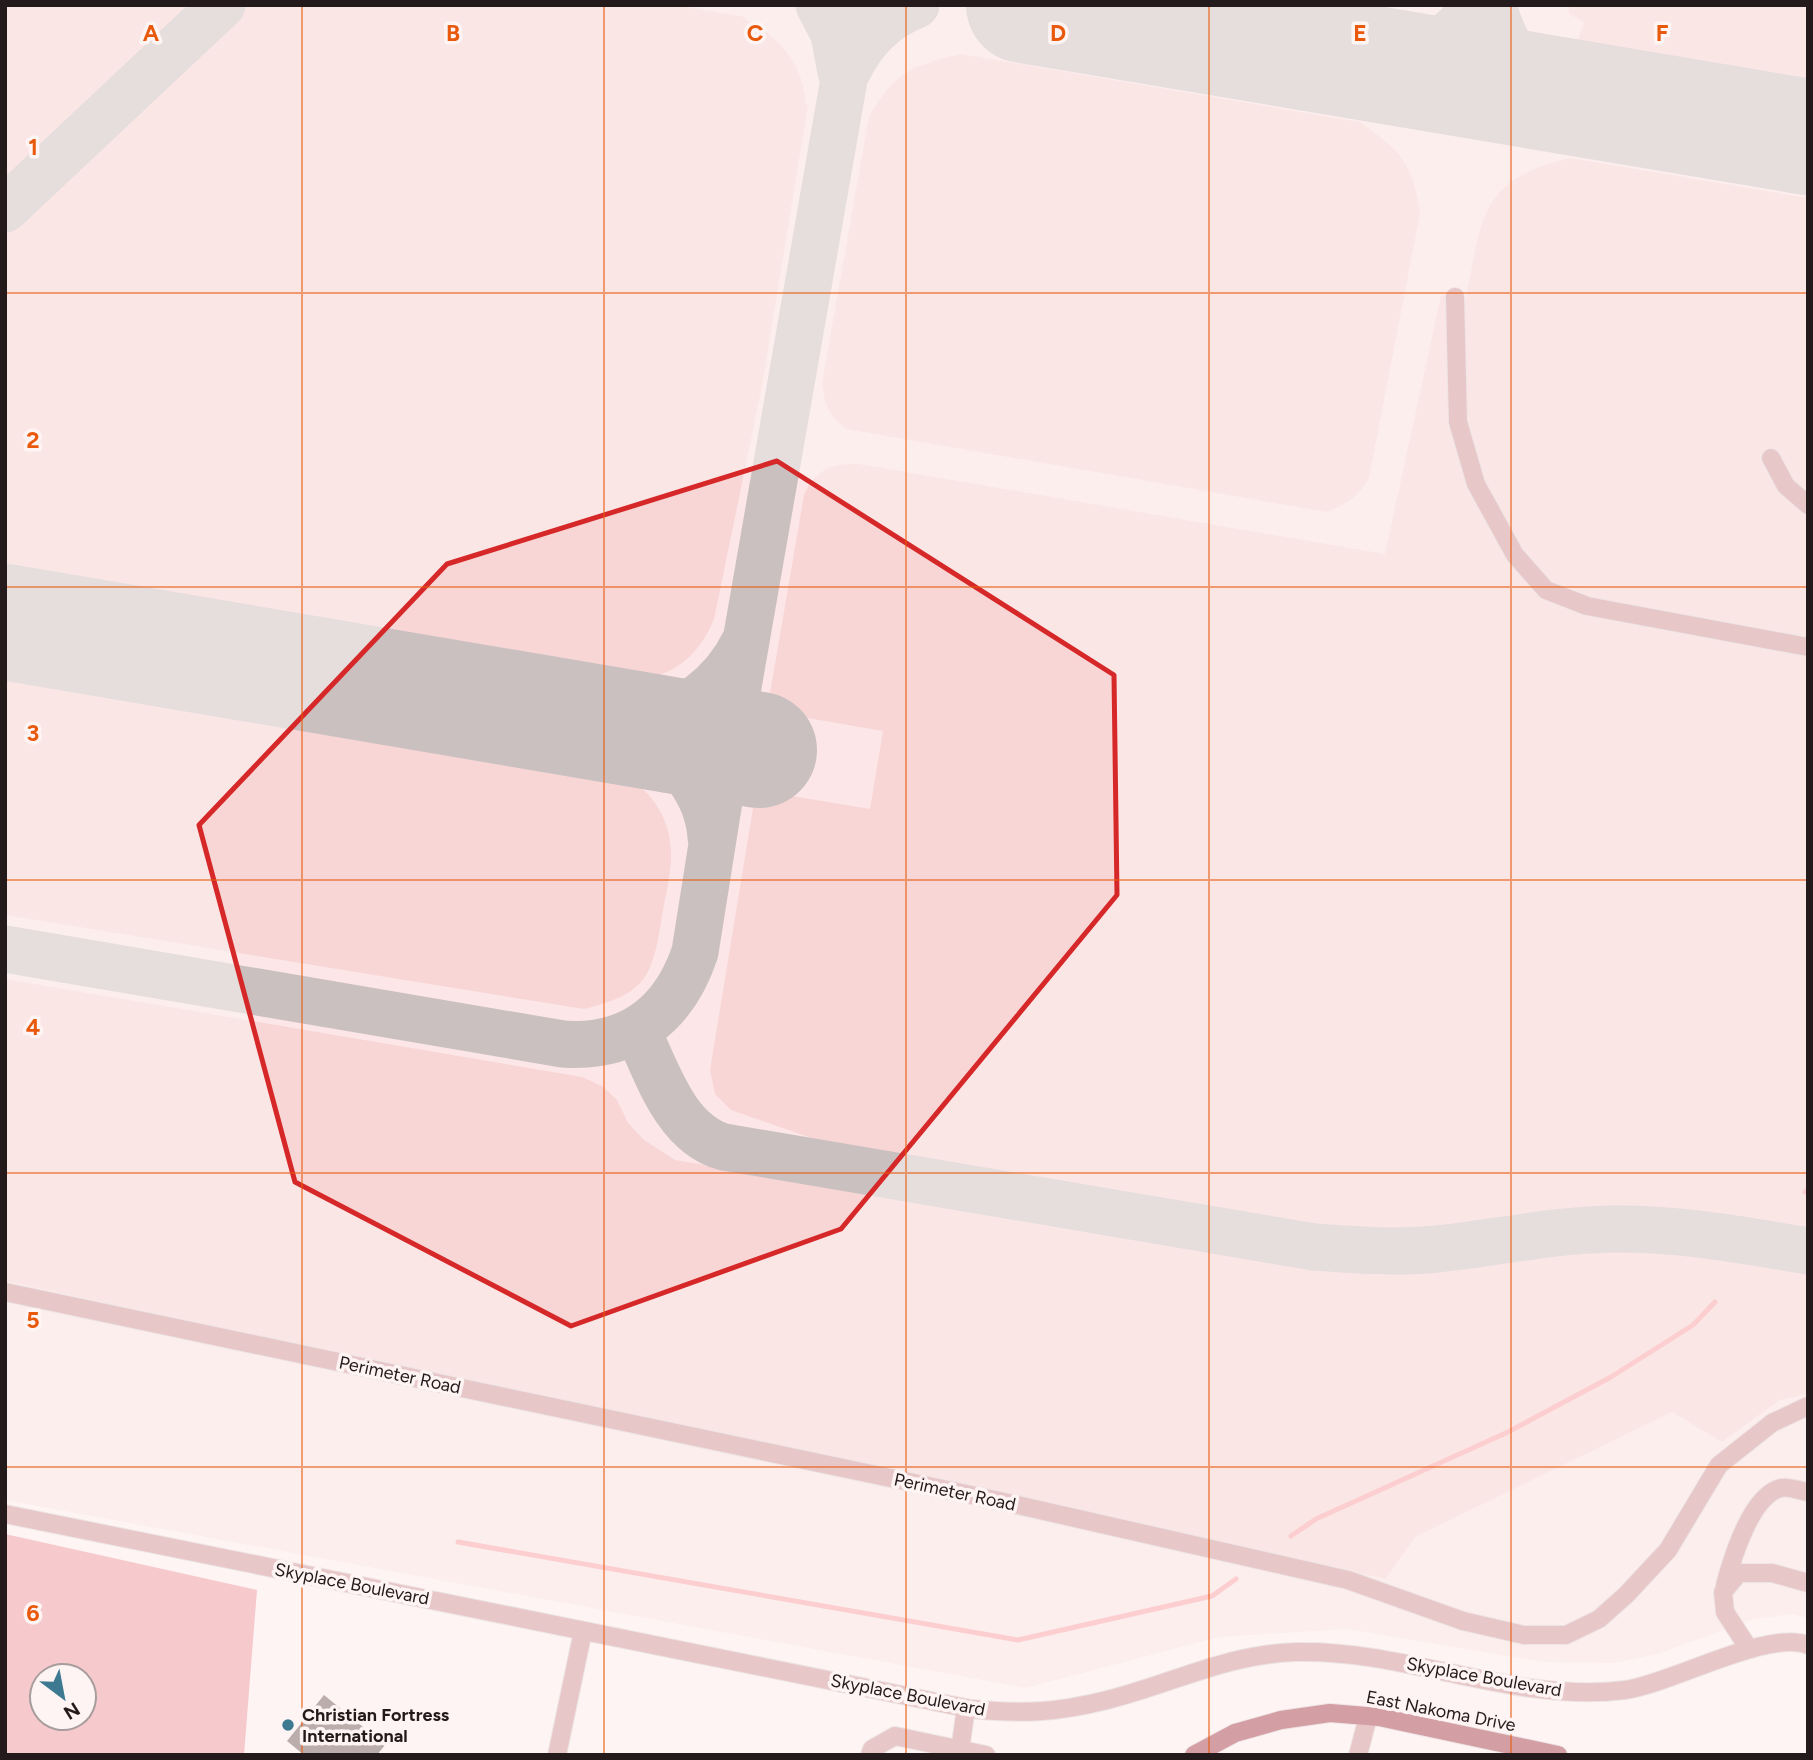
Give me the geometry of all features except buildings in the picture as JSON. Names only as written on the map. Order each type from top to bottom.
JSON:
[{"type":"main road","name":"East Nakoma Drive","points":[[1194,1755],[1235,1733],[1274,1722],[1330,1713],[1368,1717],[1558,1755]]},
{"type":"street","points":[[1455,297],[1458,422],[1476,484],[1516,555],[1546,590],[1587,606],[1808,648]]},
{"type":"street","points":[[1771,458],[1786,486],[1808,505]]},
{"type":"street","name":"Perimeter Road","points":[[5,1292],[1000,1501],[1335,1577],[1463,1621],[1524,1635],[1566,1635],[1600,1619],[1668,1550],[1719,1465],[1772,1423],[1808,1406]]},
{"type":"street","points":[[1749,1649],[1725,1612],[1723,1592],[1734,1553],[1765,1496],[1782,1488],[1808,1492]]},
{"type":"street","name":"Skyplace Boulevard","points":[[5,1514],[967,1708],[1018,1713],[1055,1711],[1108,1700],[1225,1661],[1295,1652],[1365,1655],[1548,1691],[1596,1692],[1627,1690],[1654,1684],[1749,1649],[1783,1642],[1808,1645]]},
{"type":"street","points":[[1723,1592],[1739,1573],[1772,1573],[1808,1583]]},
{"type":"street","points":[[557,1755],[583,1630]]},
{"type":"street","points":[[960,1749],[967,1708]]},
{"type":"street","points":[[1358,1755],[1368,1717]]},
{"type":"street","points":[[870,1755],[872,1749],[895,1736],[986,1755]]},
{"type":"highlighted area","points":[[777,461],[1114,675],[1117,895],[841,1229],[571,1326],[295,1182],[199,825],[447,564]]},
{"type":"shaded area","points":[[5,5],[1808,5],[1808,1618],[1791,1614],[1750,1620],[1661,1653],[1615,1663],[1541,1662],[1348,1629],[1219,1637],[1026,1688],[5,1500]]},
{"type":"shaded area","points":[[5,5],[191,5],[5,181]]},
{"type":"shaded area","points":[[248,5],[676,5],[745,17],[769,34],[788,53],[800,77],[808,105],[762,386],[714,619],[705,638],[681,664],[651,677],[594,681],[5,581],[5,235]]},
{"type":"shaded area","points":[[1568,5],[1808,5],[1808,79],[1578,40],[1584,22],[1569,14]]},
{"type":"shaded area","points":[[961,54],[1360,122],[1395,150],[1409,170],[1420,214],[1369,478],[1356,495],[1327,512],[846,429],[835,419],[826,404],[822,383],[869,116],[887,89],[906,73],[930,62]]},
{"type":"shaded area","points":[[1570,158],[1808,198],[1808,1230],[1715,1214],[1641,1210],[1543,1213],[1405,1233],[1328,1229],[820,1141],[731,1110],[715,1094],[710,1070],[756,790],[870,809],[883,731],[767,711],[804,495],[813,479],[825,469],[859,464],[1385,554],[1441,295],[1466,298],[1482,224],[1501,191],[1518,178],[1540,167]]},
{"type":"shaded area","points":[[5,661],[598,762],[613,769],[650,796],[665,821],[669,836],[669,876],[658,941],[650,968],[641,982],[629,992],[584,1009],[5,915]]},
{"type":"shaded area","points":[[5,979],[582,1077],[602,1086],[617,1100],[628,1123],[644,1140],[675,1160],[1307,1267],[1414,1274],[1525,1255],[1616,1247],[1697,1253],[1808,1271],[1808,1394],[1780,1400],[1722,1442],[1672,1412],[1415,1537],[1386,1579],[5,1281]]},
{"type":"shaded area","points":[[5,1534],[257,1590],[244,1755],[5,1755]]},
{"type":"waterway","points":[[1805,1192],[1808,1189]]},
{"type":"waterway","points":[[1291,1536],[1316,1519],[1508,1432],[1611,1377],[1693,1325],[1715,1302]]},
{"type":"waterway","points":[[458,1542],[1018,1640],[1212,1596],[1236,1579]]},
{"type":"taxiway","points":[[5,209],[222,5]]},
{"type":"taxiway","points":[[819,5],[834,34],[841,72]]},
{"type":"taxiway","points":[[5,949],[563,1044],[609,1041],[629,1034],[662,1010],[675,994],[695,952],[728,744],[857,5]]},
{"type":"taxiway","points":[[848,70],[860,49],[884,23],[916,5]]},
{"type":"taxiway","points":[[1354,61],[1392,57],[1422,50],[1450,34],[1476,5]]},
{"type":"taxiway","points":[[1493,5],[1506,40],[1527,70],[1551,87],[1587,100]]},
{"type":"taxiway","points":[[711,837],[704,804],[688,776],[640,730],[700,696],[725,673],[744,643]]},
{"type":"taxiway","points":[[637,1030],[660,1082],[680,1115],[707,1140],[724,1147],[1314,1247],[1376,1251],[1422,1250],[1568,1232],[1637,1229],[1735,1239],[1808,1251]]},
{"type":"runway","points":[[1024,5],[1808,137]]},
{"type":"runway","points":[[5,622],[759,750]]},
{"type":"place","name":"Christian Fortress International","points":[[288,1725]]}]
